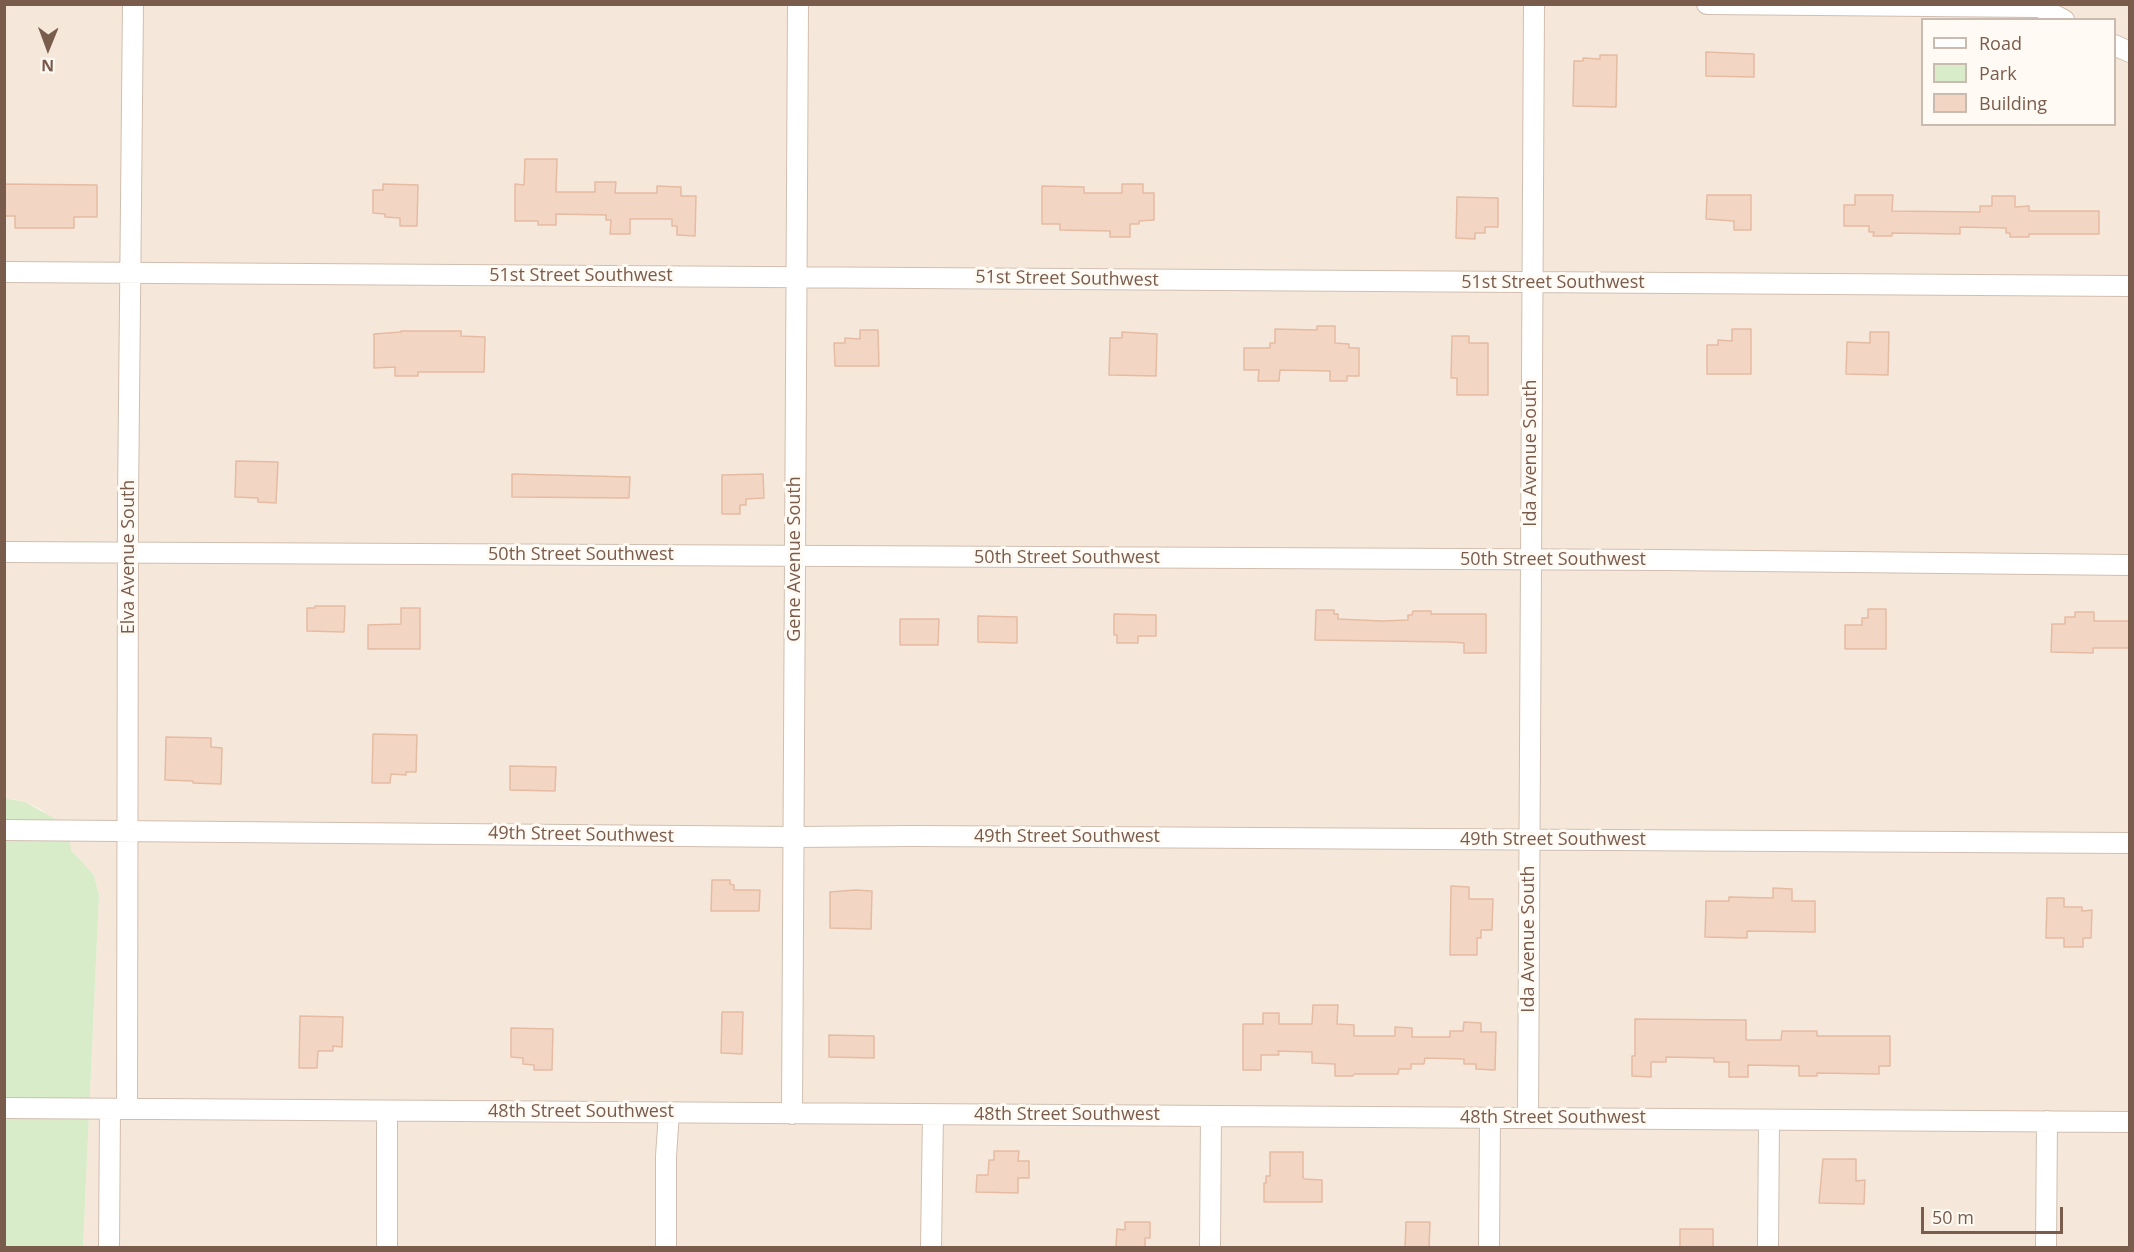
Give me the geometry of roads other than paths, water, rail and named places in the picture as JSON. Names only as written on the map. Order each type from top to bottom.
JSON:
[{"type":"street","name":"Elva Avenue South","points":[[109,1248],[118,1109],[127,831],[133,4]]},
{"type":"street","name":"Gene Avenue South","points":[[792,1113],[798,4]]},
{"type":"street","name":"Ida Avenue South","points":[[1527,1118],[1534,4]]},
{"type":"street","points":[[1707,4],[2036,6],[2060,18]]},
{"type":"street","points":[[2116,45],[2130,52]]},
{"type":"street","name":"51st Street Southwest","points":[[4,273],[797,276],[2130,286]]},
{"type":"street","name":"50th Street Southwest","points":[[4,552],[1675,560],[2130,565]]},
{"type":"street","name":"49th Street Southwest","points":[[4,830],[794,837],[2130,843]]},
{"type":"street","name":"48th Street Southwest","points":[[4,1108],[2130,1122]]},
{"type":"street","points":[[387,1112],[387,1248]]},
{"type":"street","points":[[666,1248],[666,1156],[669,1113]]},
{"type":"street","points":[[931,1248],[933,1114]]},
{"type":"street","points":[[1210,1116],[1210,1248]]},
{"type":"street","points":[[1489,1248],[1490,1118]]},
{"type":"street","points":[[1768,1248],[1769,1120]]},
{"type":"street","points":[[2046,1248],[2048,1121]]}]
